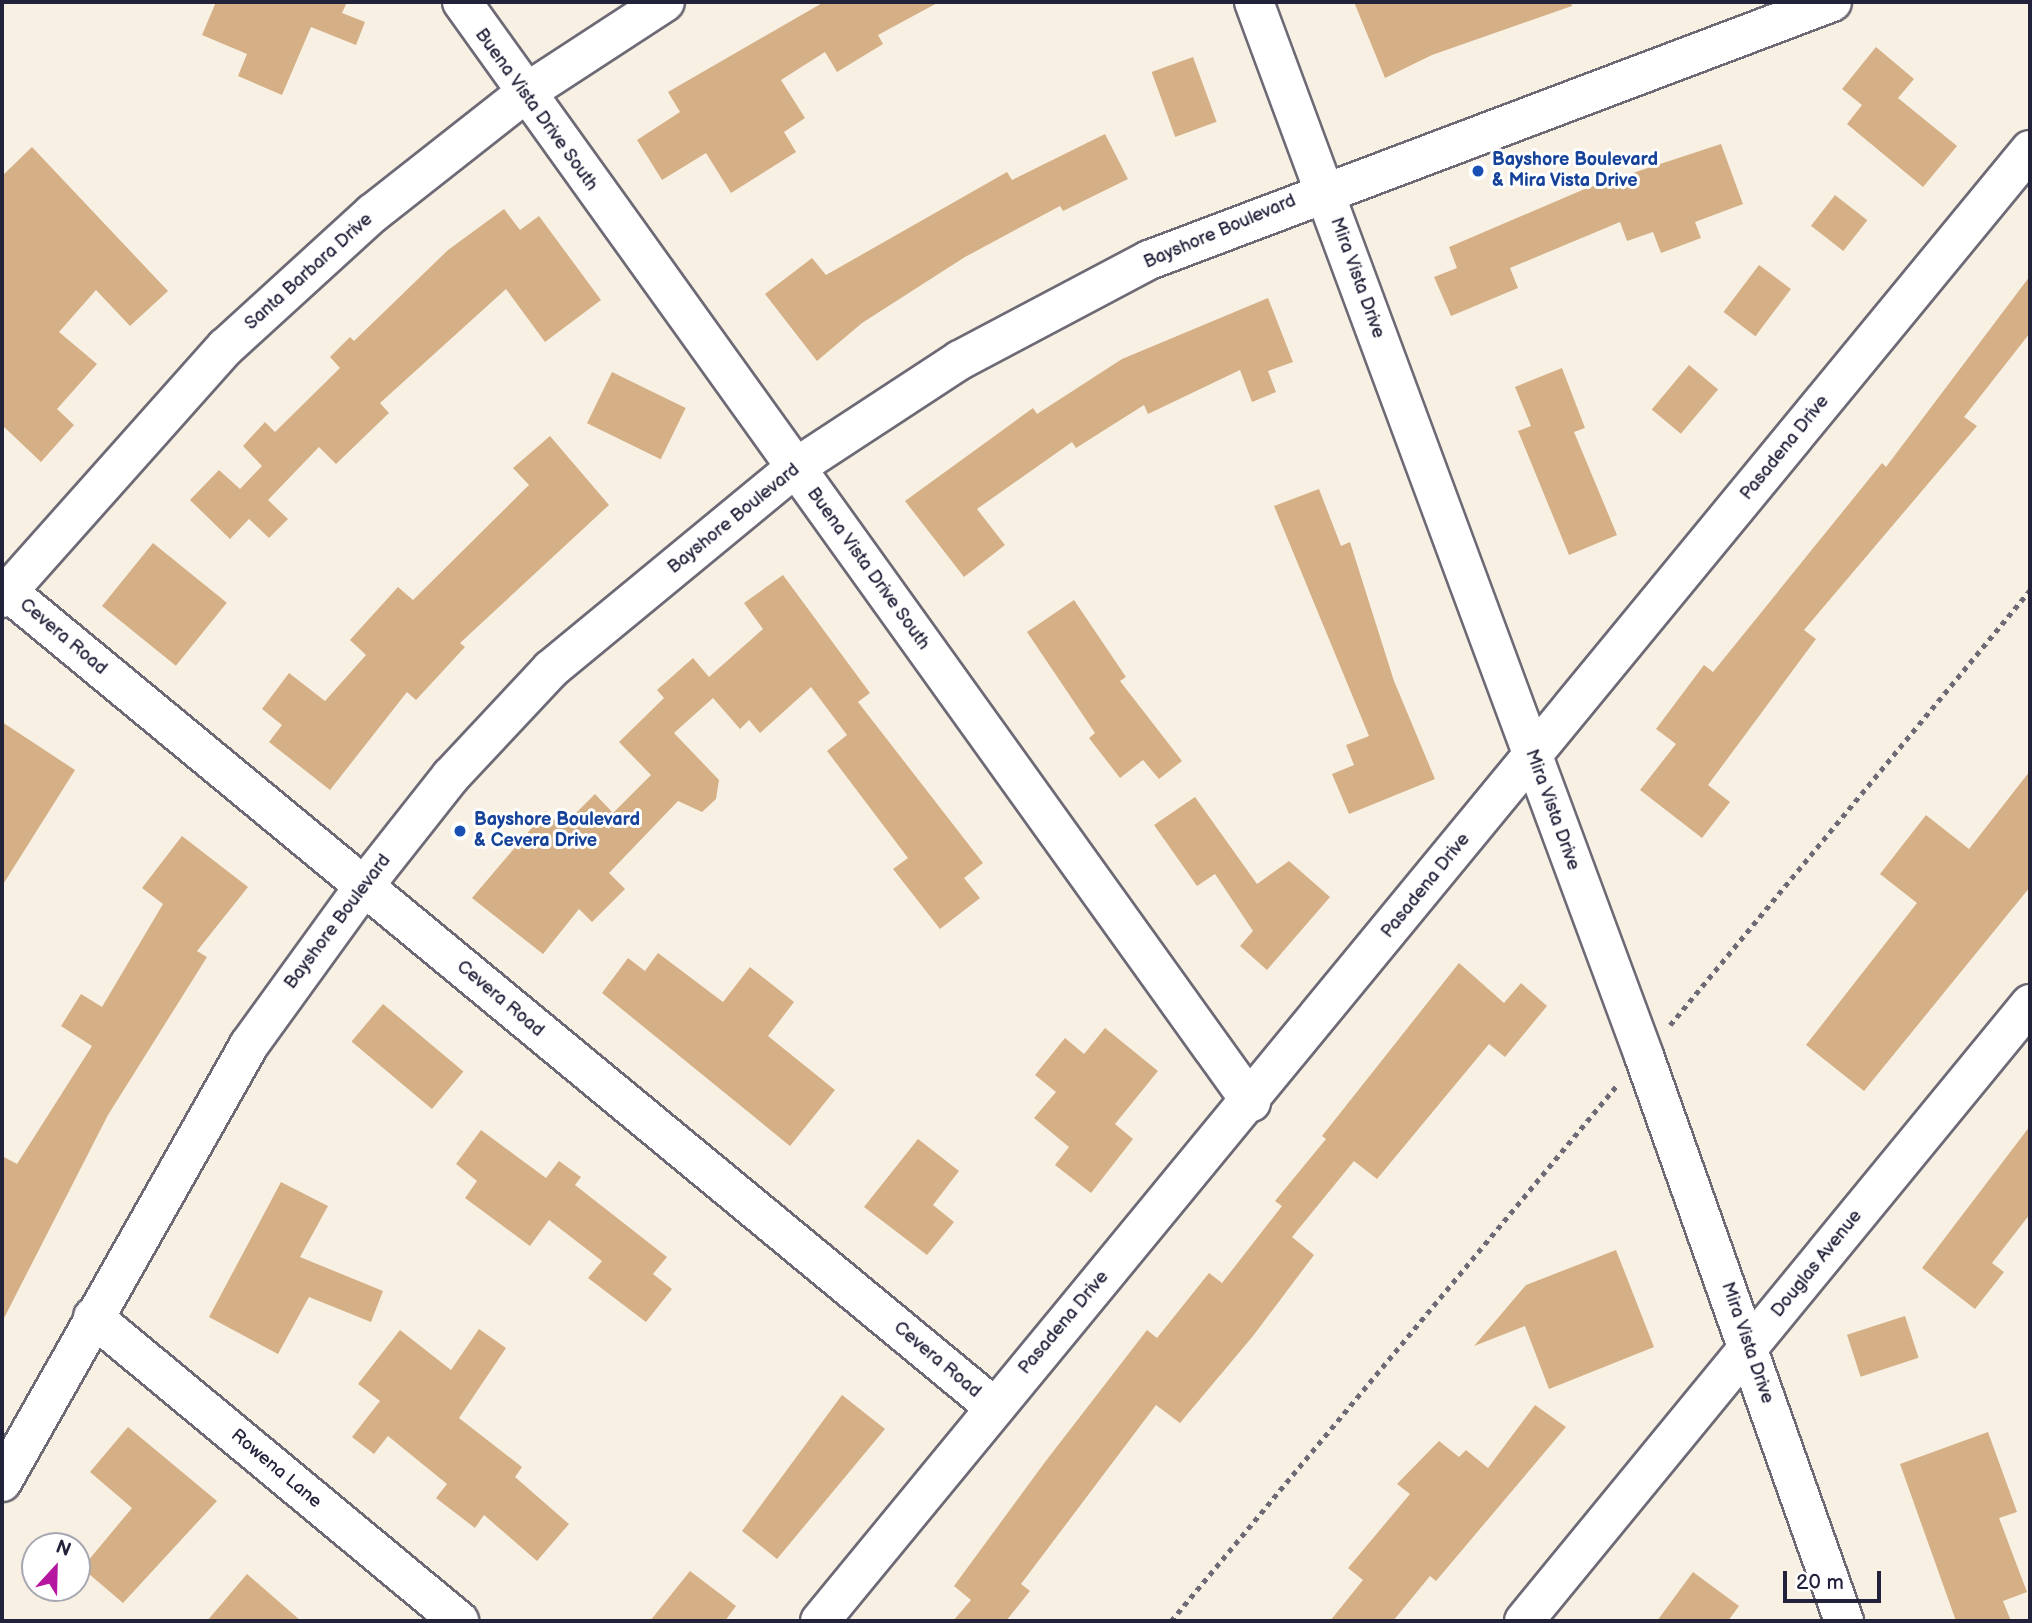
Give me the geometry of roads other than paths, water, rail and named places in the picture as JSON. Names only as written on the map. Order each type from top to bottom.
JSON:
[{"type":"street","name":"Buena Vista Drive South","points":[[462,2],[524,94],[1251,1102]]},
{"type":"street","name":"Santa Barbara Drive","points":[[4,594],[226,347],[373,213],[524,94],[665,2]]},
{"type":"street","name":"Mira Vista Drive","points":[[1254,2],[1644,1056],[1844,1621]]},
{"type":"street","name":"Bayshore Boulevard","points":[[2,1482],[249,1045],[363,886],[451,776],[551,668],[796,468],[960,360],[1149,260],[1324,189],[1832,2]]},
{"type":"street","name":"Pasadena Drive","points":[[820,1621],[994,1407],[1251,1102],[2030,150]]},
{"type":"street","name":"Cevera Road","points":[[4,594],[363,886],[994,1407]]},
{"type":"street","name":"Douglas Avenue","points":[[1524,1621],[2030,1004]]},
{"type":"street","name":"Rowena Lane","points":[[93,1317],[459,1621]]},
{"type":"place","name":"Bayshore Boulevard & Mira Vista Drive","points":[[1478,171]]},
{"type":"place","name":"Bayshore Boulevard & Cevera Drive","points":[[460,831]]}]
